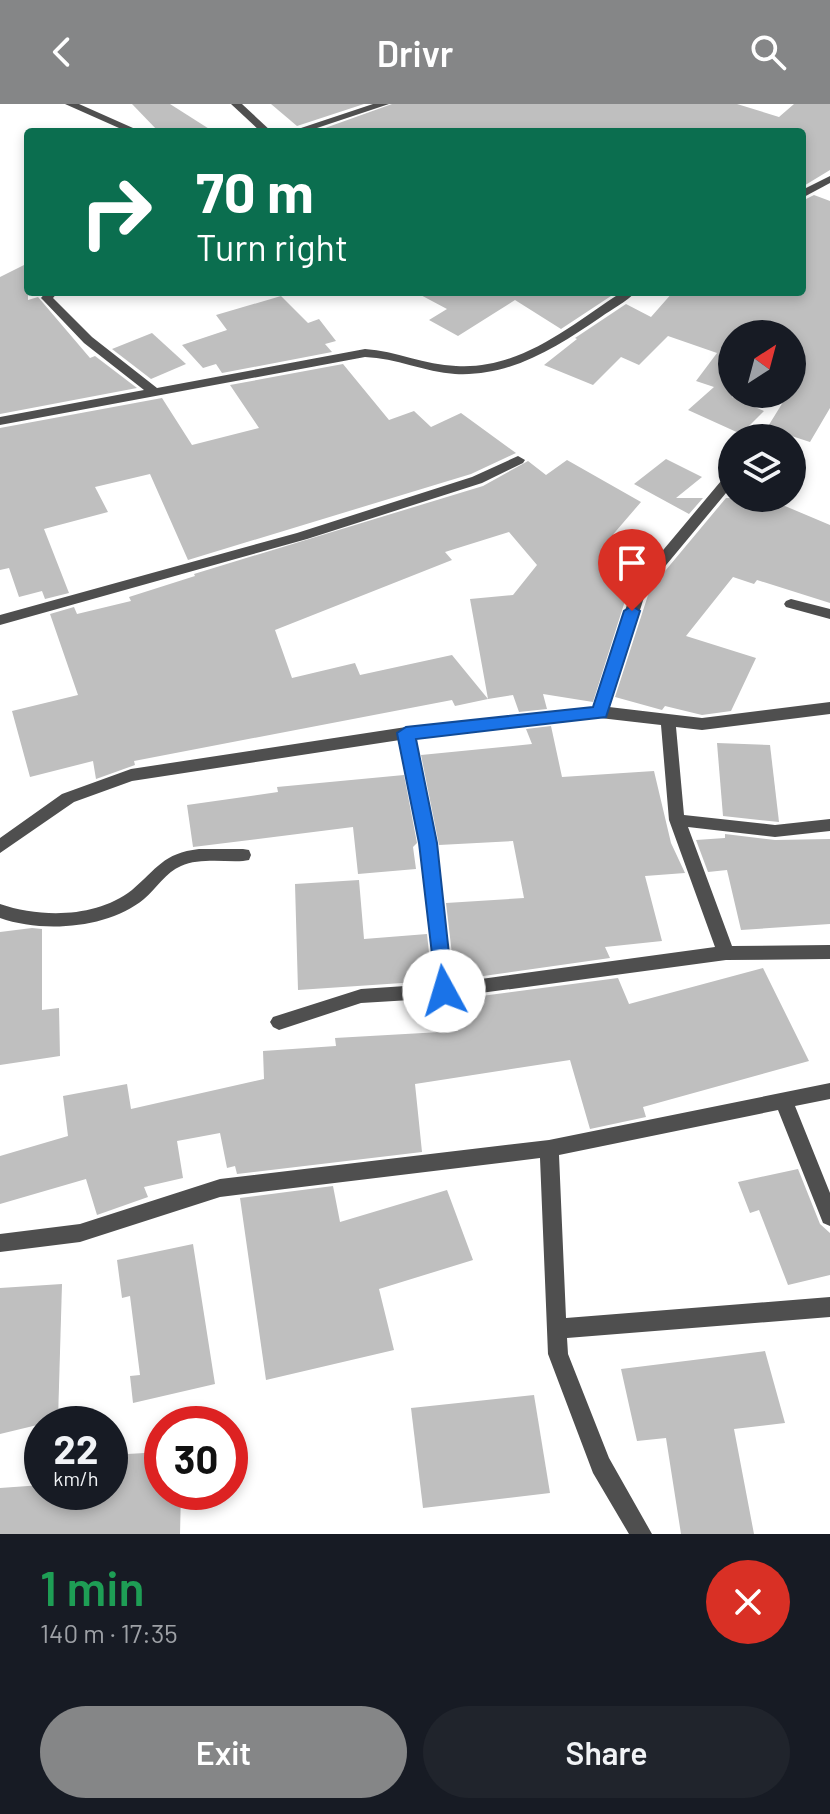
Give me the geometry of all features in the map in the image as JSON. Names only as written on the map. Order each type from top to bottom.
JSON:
[{"type":"street","points":[[70,104],[127,128]]},
{"type":"street","points":[[236,104],[263,128]]},
{"type":"street","points":[[307,128],[384,104]]},
{"type":"street","points":[[806,193],[830,179]]},
{"type":"street","points":[[49,296],[47,298],[88,340],[155,393]]},
{"type":"street","points":[[0,421],[365,353],[393,354],[454,370],[482,369],[516,362],[554,346],[619,296]]},
{"type":"street","points":[[0,620],[315,532],[477,480],[518,460]]},
{"type":"street","points":[[600,712],[640,586],[718,493]]},
{"type":"street","points":[[791,604],[830,614]]},
{"type":"street","points":[[0,847],[68,798],[131,775],[406,733],[600,712],[702,724],[830,708]]},
{"type":"street","points":[[668,720],[677,820],[726,953]]},
{"type":"street","points":[[406,733],[428,843],[444,991]]},
{"type":"street","points":[[677,820],[775,831],[830,825]]},
{"type":"street","points":[[0,911],[51,921],[94,914],[130,900],[158,872],[179,859],[243,855]]},
{"type":"street","points":[[279,1022],[361,996],[444,991],[726,953],[830,952]]},
{"type":"street","points":[[0,1243],[80,1233],[220,1188],[549,1148],[830,1091]]},
{"type":"street","points":[[783,1100],[830,1217]]},
{"type":"street","points":[[549,1148],[558,1354],[601,1465],[641,1534]]},
{"type":"street","points":[[558,1329],[830,1307]]},
{"type":"building","points":[[132,104],[170,104],[208,128],[155,128]]},
{"type":"building","points":[[271,104],[364,104],[297,126]]},
{"type":"building","points":[[392,104],[737,104],[779,117],[794,104],[830,104],[830,170],[806,185],[806,128],[325,128]]},
{"type":"building","points":[[814,195],[830,201],[830,408],[810,442],[806,441],[806,424],[769,424],[779,408],[806,408],[806,320],[718,320],[718,408],[757,408],[764,411],[751,424],[719,424],[688,410],[714,387],[696,381],[717,353],[668,336],[639,365],[621,357],[593,385],[544,365],[575,338],[626,304],[651,317],[669,296],[806,296],[806,199]]},
{"type":"building","points":[[24,265],[24,296],[28,296],[28,300],[38,297],[90,358],[95,356],[137,388],[0,414],[0,277]]},
{"type":"building","points":[[281,296],[308,323],[319,319],[336,341],[325,344],[332,352],[222,373],[216,364],[203,368],[182,345],[227,330],[216,315]]},
{"type":"building","points":[[423,296],[611,296],[561,329],[515,300],[458,336],[429,320],[447,309]]},
{"type":"building","points":[[152,333],[186,364],[151,379],[112,349]]},
{"type":"building","points":[[343,364],[389,420],[414,411],[431,427],[461,413],[516,453],[471,474],[188,560],[150,474],[95,487],[108,512],[44,529],[69,593],[45,599],[42,591],[19,597],[9,568],[0,570],[0,428],[162,398],[192,445],[259,428],[230,385]]},
{"type":"building","points":[[666,459],[702,477],[676,498],[703,498],[689,514],[634,484]]},
{"type":"building","points":[[567,460],[641,502],[604,545],[651,560],[630,585],[593,702],[543,694],[547,709],[519,712],[513,695],[455,706],[452,700],[134,761],[135,765],[96,779],[93,761],[30,777],[12,711],[78,695],[50,614],[74,607],[77,614],[131,601],[129,597],[194,574],[483,486],[528,461],[546,475]],"holes":[[[509,532],[537,565],[513,595],[470,599],[488,699],[452,655],[360,675],[355,663],[292,678],[275,630],[452,560],[445,552]]]},
{"type":"building","points":[[718,508],[718,512],[799,512],[830,525],[830,603],[757,580],[754,584],[733,577],[686,636],[756,658],[731,711],[702,715],[665,706],[662,710],[615,697],[650,589]]},
{"type":"building","points":[[551,726],[562,777],[654,771],[671,843],[685,873],[645,876],[662,941],[605,947],[610,958],[455,980],[446,903],[524,898],[513,841],[439,845],[421,755],[532,744],[526,729]]},
{"type":"building","points":[[717,743],[770,745],[779,822],[723,816]]},
{"type":"building","points":[[404,775],[417,843],[413,847],[416,869],[358,874],[353,827],[193,847],[187,805],[278,792],[277,787]]},
{"type":"building","points":[[725,834],[775,840],[830,839],[830,924],[741,930],[727,870],[708,872],[696,840],[725,838]]},
{"type":"building","points":[[359,880],[364,939],[427,934],[432,981],[298,990],[295,884]]},
{"type":"building","points":[[42,929],[42,1010],[59,1008],[60,1056],[0,1065],[0,932]]},
{"type":"building","points":[[763,968],[809,1061],[643,1107],[646,1117],[590,1129],[570,1060],[415,1084],[422,1152],[237,1174],[235,1166],[227,1168],[220,1133],[177,1141],[183,1178],[144,1187],[148,1197],[97,1215],[86,1179],[0,1204],[0,1156],[68,1136],[63,1096],[127,1084],[131,1109],[264,1079],[263,1051],[336,1046],[335,1038],[458,1031],[451,1000],[618,978],[629,1004]]},
{"type":"building","points":[[798,1169],[820,1224],[830,1233],[830,1275],[788,1285],[759,1210],[750,1213],[738,1182]]},
{"type":"building","points":[[333,1186],[340,1222],[447,1190],[473,1260],[379,1289],[394,1350],[266,1380],[240,1198]]},
{"type":"building","points":[[193,1244],[215,1384],[133,1403],[130,1376],[140,1375],[130,1296],[122,1298],[117,1260]]},
{"type":"building","points":[[62,1284],[58,1406],[24,1406],[24,1428],[0,1434],[0,1288]]},
{"type":"building","points":[[765,1351],[785,1423],[734,1429],[754,1534],[681,1534],[666,1438],[637,1441],[621,1369]]},
{"type":"building","points":[[534,1395],[550,1493],[423,1508],[411,1408]]},
{"type":"building","points":[[144,1453],[144,1510],[181,1510],[180,1534],[0,1534],[0,1488],[24,1486],[24,1510],[128,1510],[128,1454]]},
{"type":"route","points":[[444,991],[428,843],[406,733],[600,712],[632,611]]}]
